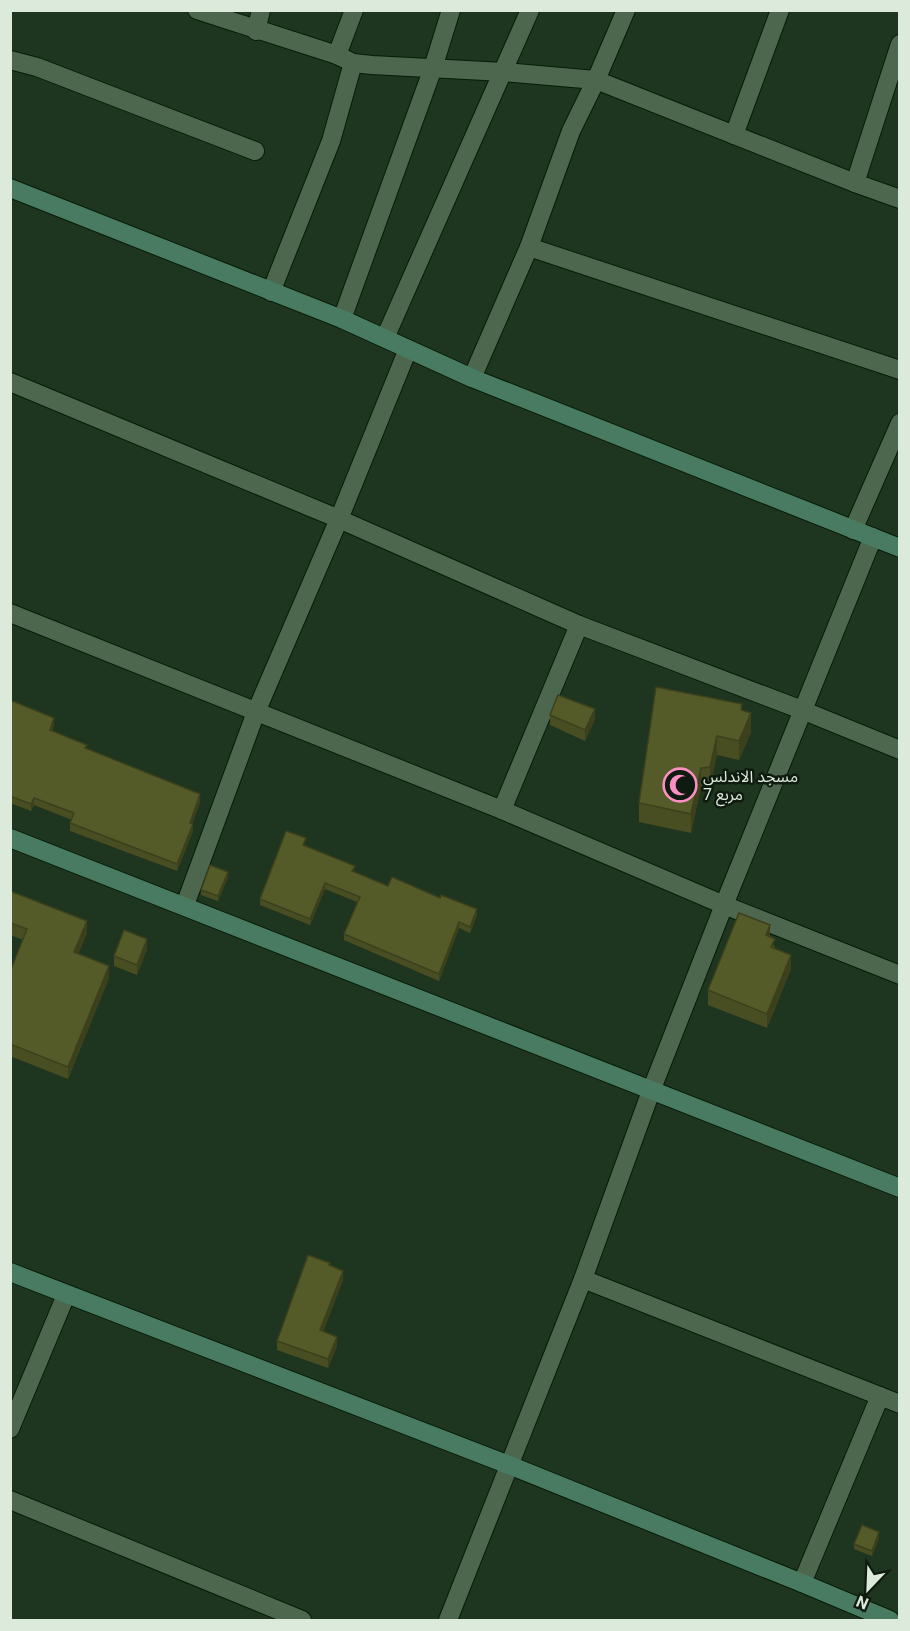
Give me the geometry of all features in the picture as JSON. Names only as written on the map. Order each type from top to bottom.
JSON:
[{"type":"street","points":[[197,10],[345,59],[596,80],[900,199]]},
{"type":"street","points":[[256,31],[261,10]]},
{"type":"street","points":[[271,292],[331,141],[354,10]]},
{"type":"street","points":[[342,319],[433,68],[451,10]]},
{"type":"street","points":[[385,338],[530,10]]},
{"type":"street","points":[[472,378],[530,247],[571,131],[626,10]]},
{"type":"street","points":[[734,135],[780,10]]},
{"type":"street","points":[[855,183],[900,44]]},
{"type":"street","points":[[10,60],[37,67],[255,152]]},
{"type":"street","points":[[10,188],[342,319],[472,378],[900,548]]},
{"type":"street","points":[[530,247],[900,370]]},
{"type":"street","points":[[185,905],[256,711],[339,519],[408,349]]},
{"type":"street","points":[[10,382],[339,519],[579,625],[900,750]]},
{"type":"street","points":[[853,530],[900,423]]},
{"type":"street","points":[[448,1620],[583,1279],[651,1091],[873,537]]},
{"type":"street","points":[[10,613],[502,810],[724,905],[900,975]]},
{"type":"street","points":[[502,810],[579,625]]},
{"type":"street","points":[[10,838],[900,1188]]},
{"type":"street","points":[[10,1272],[509,1465],[890,1620]]},
{"type":"street","points":[[583,1279],[900,1404]]},
{"type":"street","points":[[10,1429],[66,1295]]},
{"type":"street","points":[[802,1583],[880,1396]]},
{"type":"street","points":[[10,1500],[302,1620]]},
{"type":"building","points":[[656,687],[742,704],[741,710],[751,713],[739,741],[717,736],[710,767],[701,768],[691,814],[639,803]]},
{"type":"building","points":[[558,695],[595,709],[585,730],[550,715]]},
{"type":"building","points":[[10,700],[54,718],[50,730],[87,745],[85,748],[200,794],[190,823],[193,824],[177,864],[70,823],[74,813],[34,798],[31,804],[10,796]]},
{"type":"building","points":[[286,831],[306,838],[303,845],[355,866],[352,871],[388,886],[392,877],[440,898],[441,895],[477,909],[470,927],[459,922],[439,974],[344,934],[360,897],[325,883],[310,919],[260,899]]},
{"type":"building","points":[[210,865],[228,872],[218,896],[201,890]]},
{"type":"building","points":[[10,891],[87,921],[74,952],[109,966],[68,1067],[10,1044],[10,972],[27,929],[10,923]]},
{"type":"building","points":[[739,913],[770,925],[766,935],[775,939],[771,947],[791,955],[767,1014],[708,990]]},
{"type":"building","points":[[124,930],[147,939],[137,965],[114,956]]},
{"type":"building","points":[[308,1255],[330,1263],[329,1265],[343,1271],[320,1330],[337,1337],[328,1359],[277,1341]]},
{"type":"building","points":[[862,1525],[879,1532],[872,1551],[854,1544]]},
{"type":"place","name":"مسجد الاندلس مربع 7","points":[[680,785]]}]
